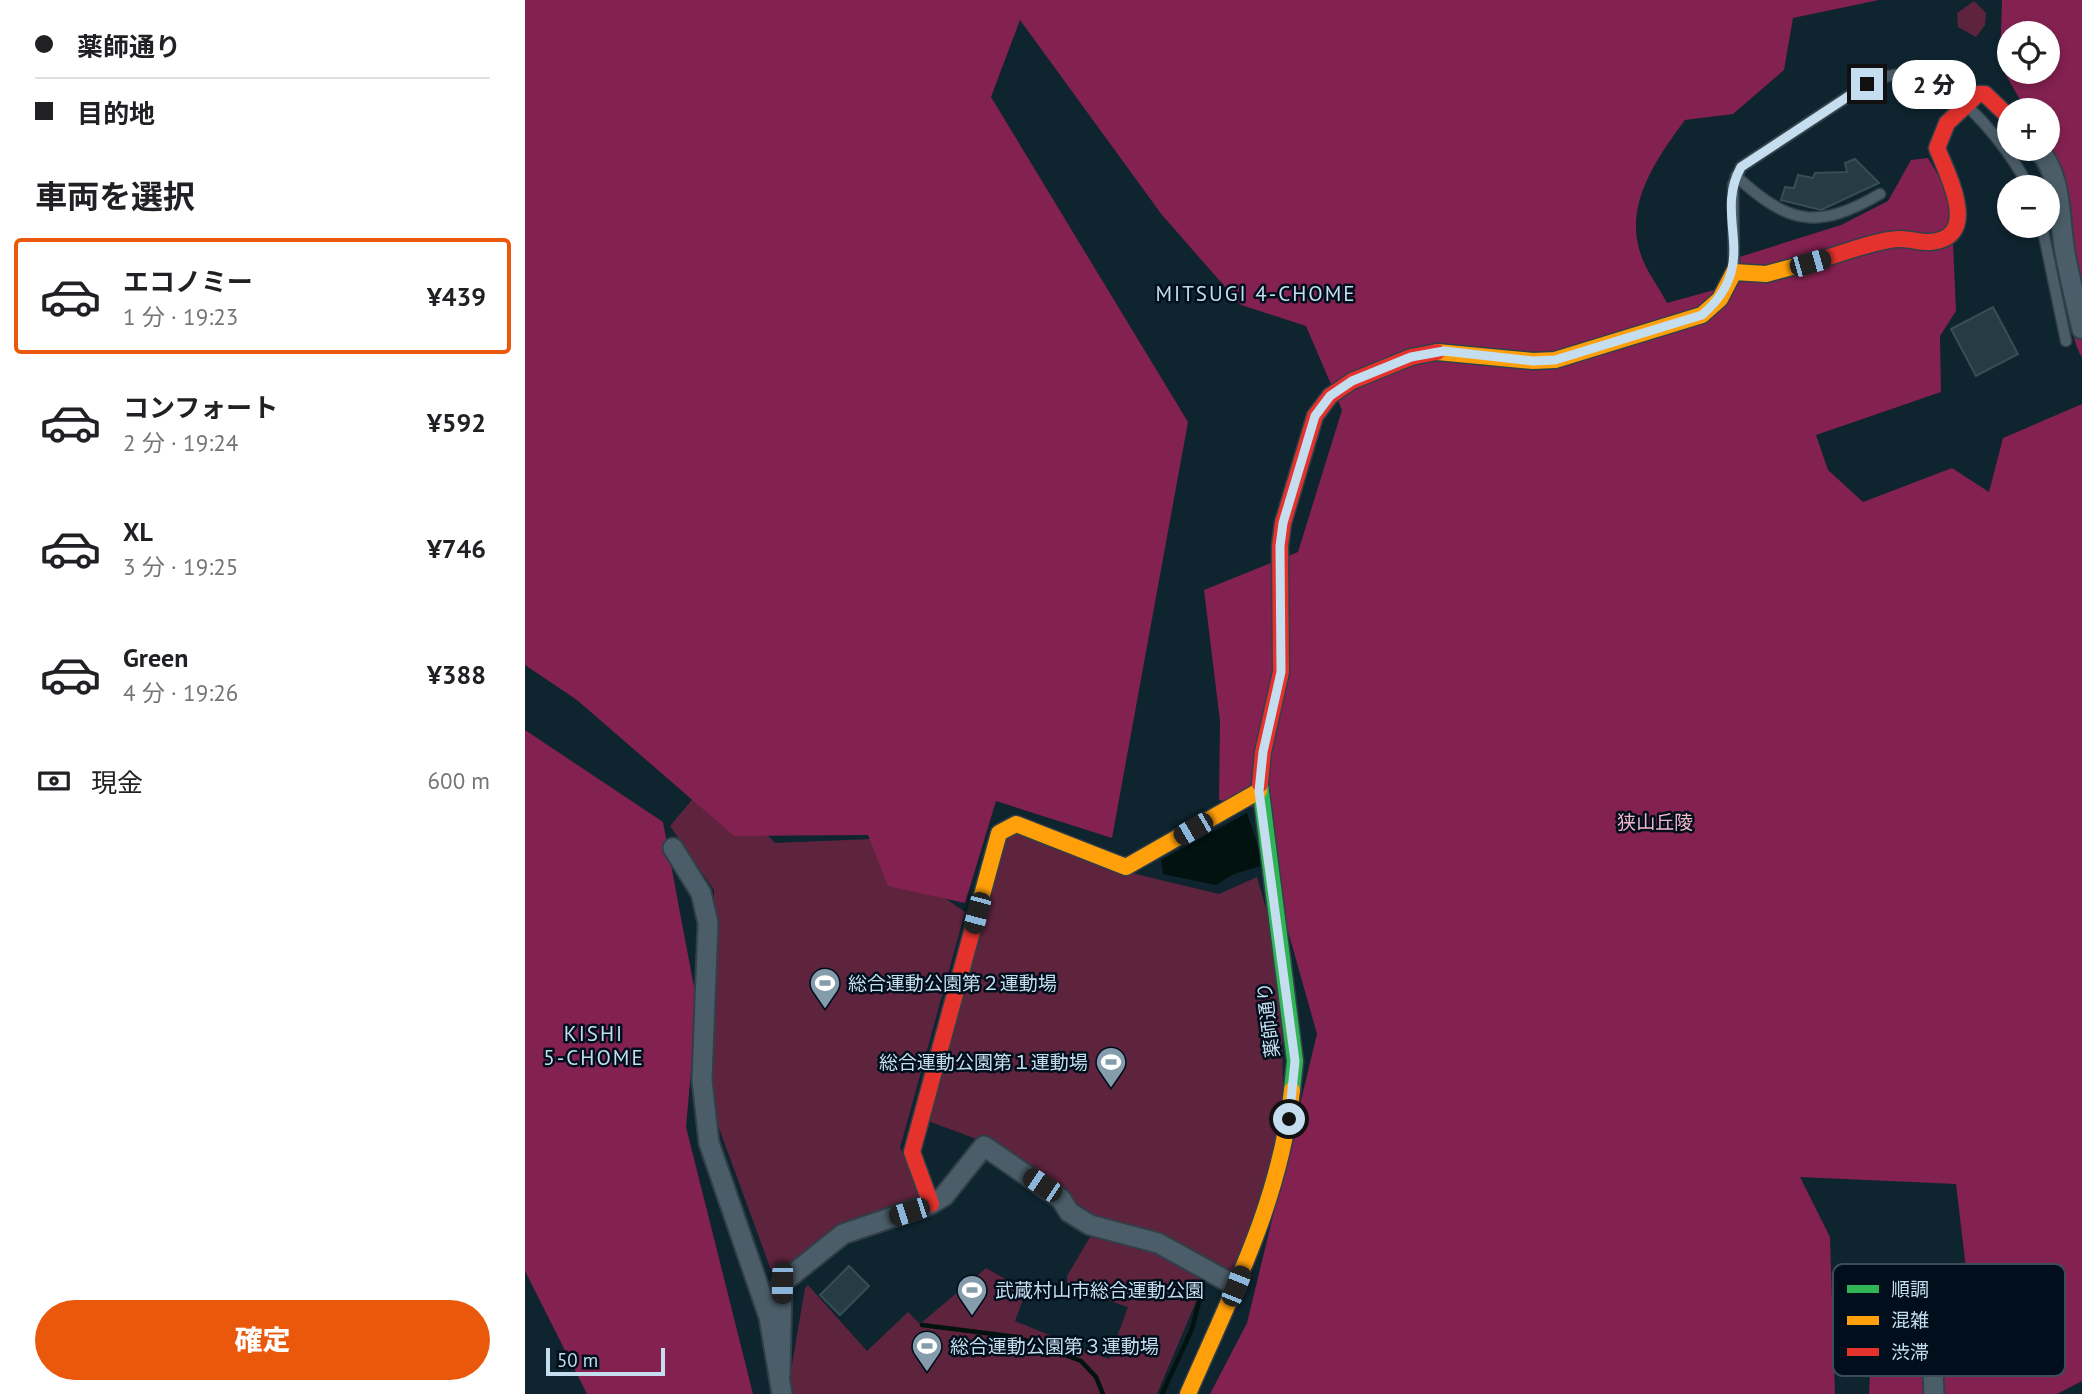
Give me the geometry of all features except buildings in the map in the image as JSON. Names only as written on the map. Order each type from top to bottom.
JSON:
[{"type":"street","points":[[1734,272],[1766,274],[1898,239],[1932,242],[1948,235],[1960,217],[1960,208],[1937,148],[1947,123],[1963,105],[1978,94],[1985,94],[1997,106]]},
{"type":"street","points":[[2048,161],[2056,183],[2059,219],[2082,329]]},
{"type":"street","name":"薬師通り","points":[[1188,1394],[1265,1215],[1282,1158],[1295,1061],[1259,791],[1263,752],[1281,672],[1280,546],[1283,523],[1315,416],[1330,396],[1352,381],[1411,357],[1444,351],[1533,361],[1555,360],[1702,315],[1720,299],[1734,272]]},
{"type":"street","points":[[931,1204],[912,1152],[999,833],[1016,824],[1126,867],[1259,791]]},
{"type":"street","points":[[673,848],[701,893],[708,923],[702,1080],[709,1143],[757,1276],[781,1385]]},
{"type":"street","points":[[781,1385],[782,1283],[843,1234],[931,1204],[944,1196],[984,1146],[1061,1199],[1069,1212],[1090,1225],[1158,1243],[1236,1286]]},
{"type":"street","points":[[1933,1376],[1934,1394]]},
{"type":"lane","points":[[1734,272],[1733,199],[1736,176],[1741,167],[1835,103],[1888,76],[1918,72],[1963,105],[2016,163],[2022,175]]},
{"type":"lane","points":[[1736,176],[1776,209],[1811,218],[1847,213],[1880,194]]},
{"type":"lane","points":[[2045,238],[2066,341]]},
{"type":"shaded area","points":[[1974,1],[1986,13],[1985,25],[1976,37],[1958,27],[1957,13]]},
{"type":"shaded area","name":"総合運動公園第２運動場","points":[[712,776],[775,843],[895,838],[939,894],[965,912],[900,1148],[926,1197],[775,1281],[712,1109],[714,890],[670,826]]},
{"type":"shaded area","points":[[1247,813],[1264,865],[1234,874],[1216,885],[1163,874],[1161,860]]},
{"type":"shaded area","name":"総合運動公園第１運動場","points":[[1016,829],[1123,871],[1219,894],[1257,877],[1281,961],[1284,1149],[1243,1286],[1093,1222],[998,1147],[928,1121],[1003,837]]},
{"type":"shaded area","name":"武蔵村山市総合運動公園","points":[[1090,1237],[1155,1250],[1206,1278],[1157,1394],[787,1394],[805,1288],[808,1285],[867,1351],[908,1312],[920,1324],[986,1268],[1026,1291],[1015,1321],[1109,1359],[1128,1307],[1068,1287],[1067,1276]]},
{"type":"green space","name":"狭山丘陵","points":[[525,0],[1879,0],[1793,18],[1784,70],[1733,114],[1685,120],[1654,166],[1646,183],[1636,218],[1637,236],[1643,261],[1667,303],[1714,290],[1730,260],[1841,225],[1888,201],[1911,160],[1928,158],[1951,197],[1956,311],[1940,336],[1941,392],[1816,435],[1828,470],[1863,502],[1952,468],[1989,492],[2003,438],[2082,404],[2082,1381],[2057,1394],[1869,1394],[1870,1376],[2065,1376],[2065,1264],[1965,1264],[1956,1184],[1800,1177],[1830,1237],[1835,1394],[1210,1394],[1247,1323],[1317,1034],[1253,807],[1219,800],[1220,721],[1204,590],[1298,552],[1342,410],[1306,326],[1241,305],[1162,215],[1020,20],[991,97],[1188,422],[1112,838],[996,801],[965,903],[888,886],[868,835],[734,836],[577,700],[525,665]]},
{"type":"green space","points":[[2002,0],[2082,0],[2082,357],[2069,314],[2058,238],[2060,238],[2060,175],[2051,175],[2050,161],[2060,161],[2060,98],[2019,98],[2011,84],[2060,84],[2060,21],[2001,21]]},
{"type":"green space","points":[[525,730],[663,822],[697,1003],[686,1127],[753,1394],[587,1394],[525,1271]]},
{"type":"waterway","points":[[1162,1394],[1192,1329],[1199,1302]]},
{"type":"waterway","points":[[922,1325],[1017,1337],[1081,1361],[1096,1377],[1103,1394]]},
{"type":"traffic: fast","points":[[1260,784],[1295,1061],[1292,1090]]},
{"type":"traffic: slow","points":[[1437,352],[1533,361],[1555,360],[1702,315],[1720,299],[1734,272],[1766,274],[1819,260]]},
{"type":"traffic: slow","points":[[979,906],[999,833],[1016,824],[1126,867],[1259,791]]},
{"type":"traffic: slow","points":[[1188,1394],[1237,1283],[1266,1208],[1286,1130],[1292,1090]]},
{"type":"traffic: jam","points":[[1819,260],[1888,240],[1930,242],[1946,238],[1954,229],[1958,217],[1957,203],[1937,148],[1947,123],[1978,94],[1985,94],[1997,106]]},
{"type":"traffic: jam","points":[[1260,784],[1263,752],[1281,672],[1280,546],[1283,523],[1315,416],[1330,396],[1352,381],[1411,357],[1437,352]]},
{"type":"traffic: jam","points":[[931,1204],[912,1152],[979,906]]},
{"type":"place","name":"総合運動公園第２運動場","points":[[825,1010]]},
{"type":"place","name":"総合運動公園第１運動場","points":[[1111,1089]]},
{"type":"place","name":"武蔵村山市総合運動公園","points":[[972,1317]]},
{"type":"place","name":"総合運動公園第３運動場","points":[[927,1373]]},
{"type":"district","name":"MITSUGI 4-CHOME","points":[[1256,293]]},
{"type":"district","name":"KISHI 5-CHOME","points":[[594,1045]]},
{"type":"route","points":[[1289,1119],[1295,1061],[1259,791],[1263,752],[1281,672],[1280,546],[1283,523],[1315,416],[1330,396],[1352,381],[1411,357],[1444,351],[1533,361],[1555,360],[1702,315],[1720,299],[1734,272],[1733,185],[1741,167],[1867,84]]}]
